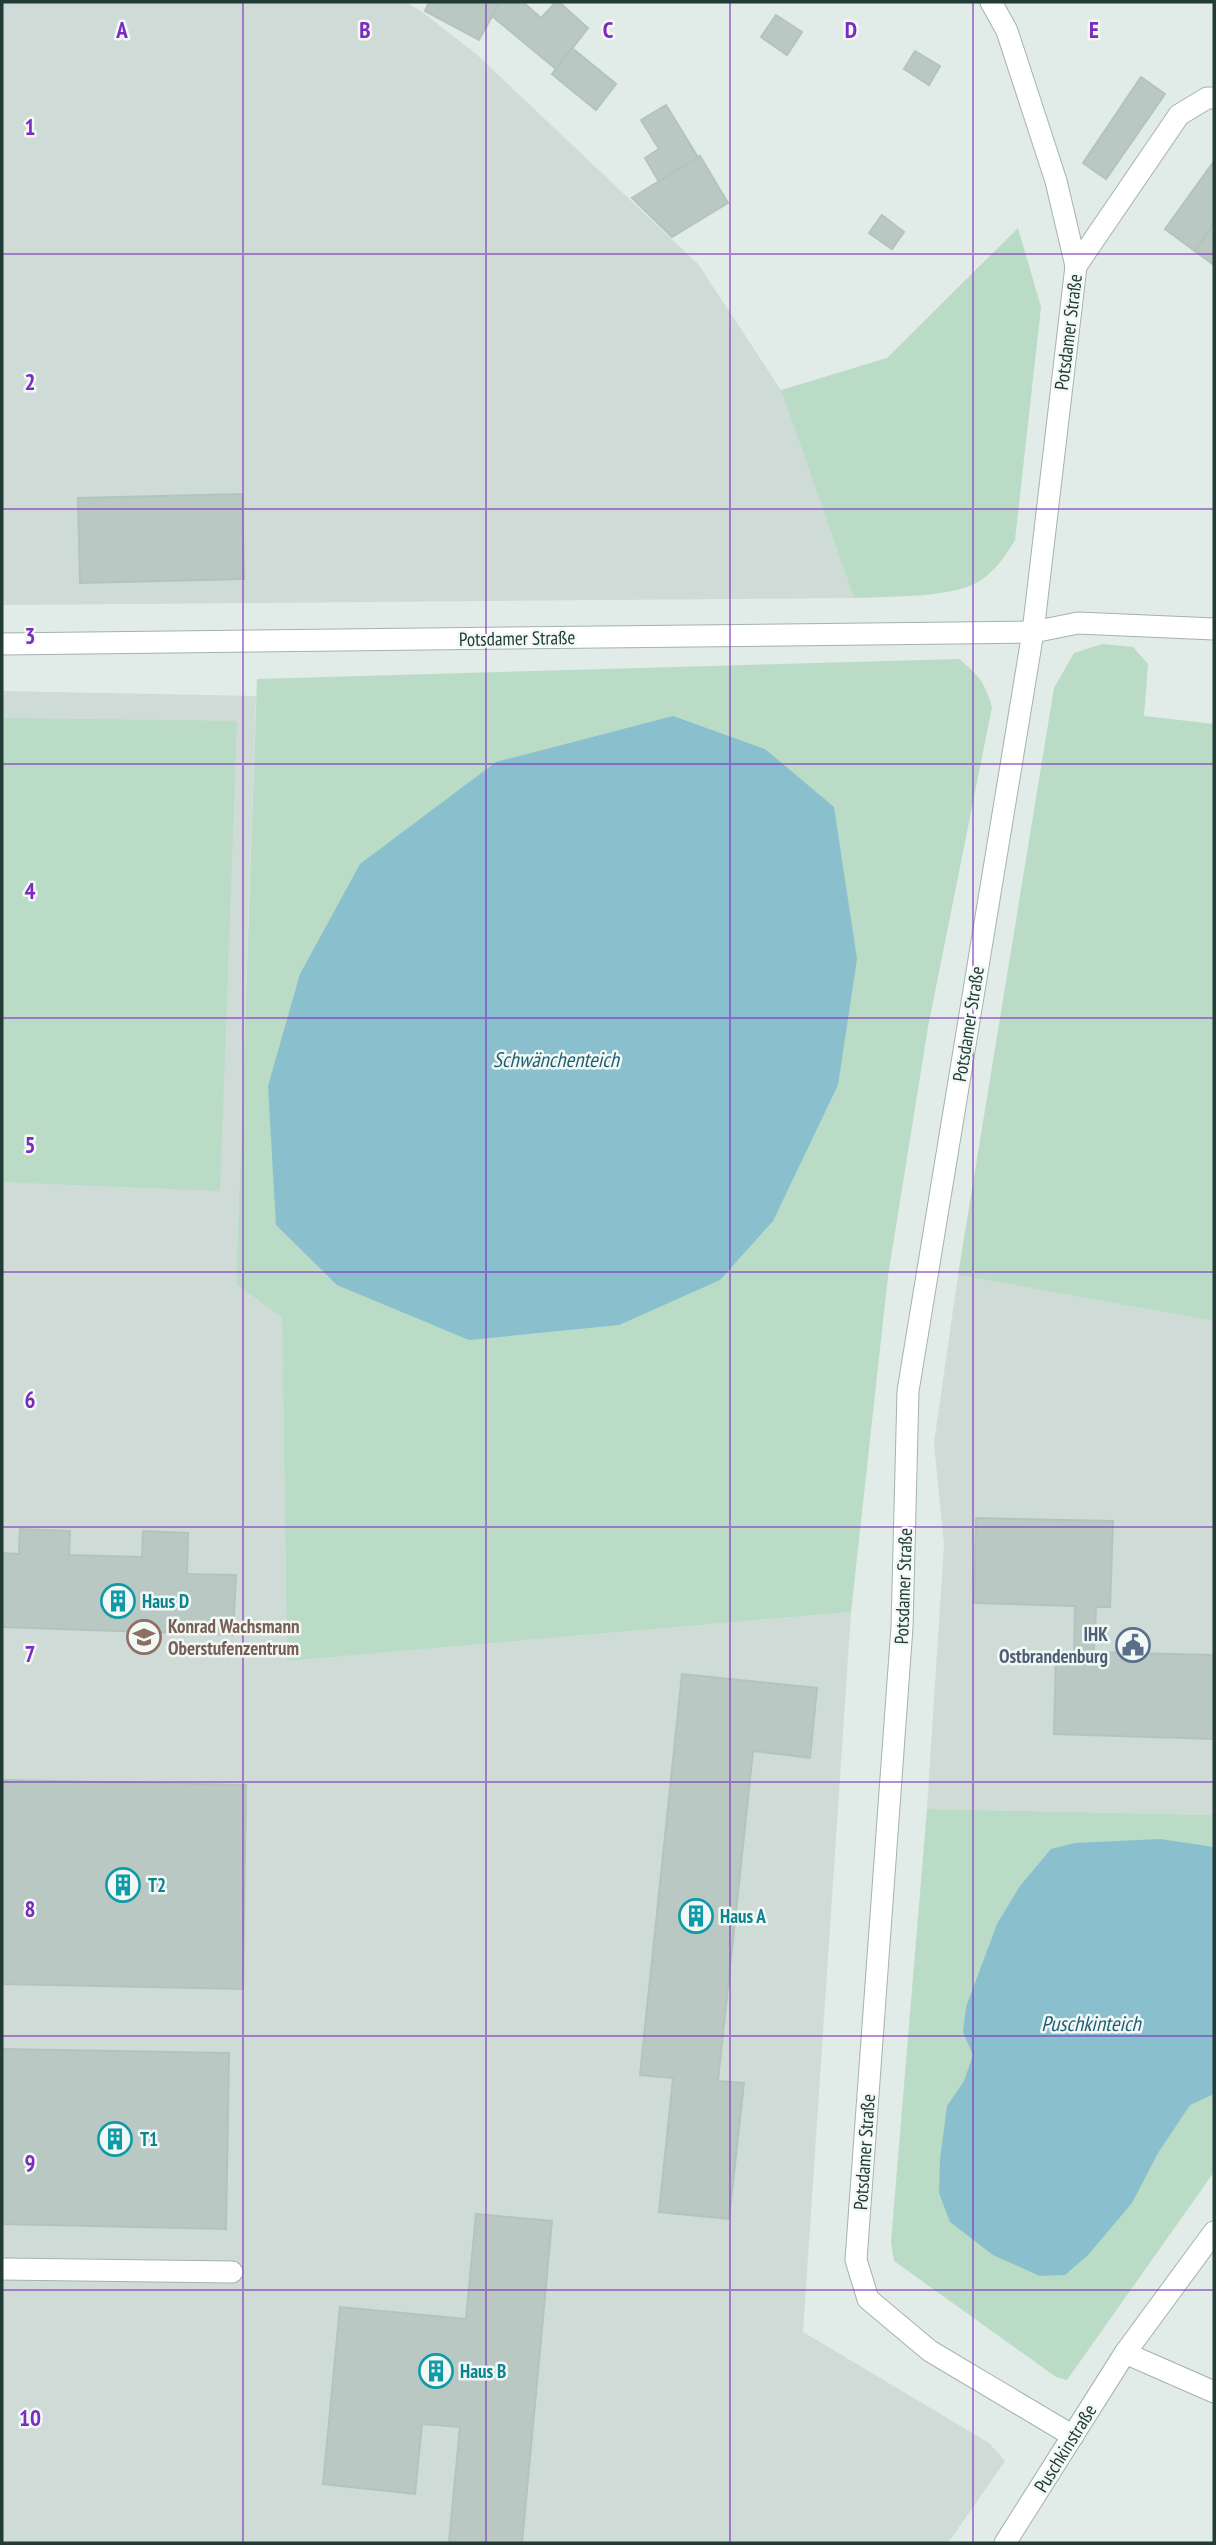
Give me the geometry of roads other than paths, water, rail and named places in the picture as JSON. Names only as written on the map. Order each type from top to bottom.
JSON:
[{"type":"street","name":"Potsdamer Straße","points":[[991,2],[1007,31],[1052,169],[1076,266],[1032,632],[908,1391],[902,1627],[856,2260],[868,2299],[930,2351],[1073,2436]]},
{"type":"street","points":[[1076,266],[1179,115],[1206,98],[1214,97]]},
{"type":"street","points":[[1032,632],[1078,623],[1214,629]]},
{"type":"street","name":"Potsdamer Straße","points":[[2,645],[1032,632]]},
{"type":"street","name":"Puschkinstraße","points":[[1005,2543],[1125,2353],[1214,2232]]},
{"type":"street","points":[[2,2269],[232,2272]]},
{"type":"street","points":[[1125,2353],[1214,2392]]},
{"type":"water","name":"Schwänchenteich","points":[[673,716],[765,749],[834,807],[857,959],[838,1085],[773,1221],[720,1280],[619,1325],[469,1340],[337,1285],[276,1225],[268,1086],[300,974],[360,864],[496,762]]},
{"type":"water","name":"Puschkinteich","points":[[1160,1839],[1214,1847],[1214,2094],[1190,2105],[1158,2153],[1132,2203],[1088,2255],[1065,2275],[1040,2276],[993,2255],[950,2222],[939,2193],[940,2159],[947,2106],[964,2081],[973,2055],[963,2032],[966,2007],[997,1924],[1020,1886],[1051,1849],[1075,1843]]},
{"type":"place","name":"Haus D","points":[[118,1601]]},
{"type":"place","name":"Konrad Wachsmann Oberstufenzentrum","points":[[144,1637]]},
{"type":"place","name":"IHK Ostbrandenburg","points":[[1133,1645]]},
{"type":"place","name":"T2","points":[[123,1885]]},
{"type":"place","name":"Haus A","points":[[696,1916]]},
{"type":"place","name":"T1","points":[[115,2139]]},
{"type":"place","name":"Haus B","points":[[436,2371]]}]
